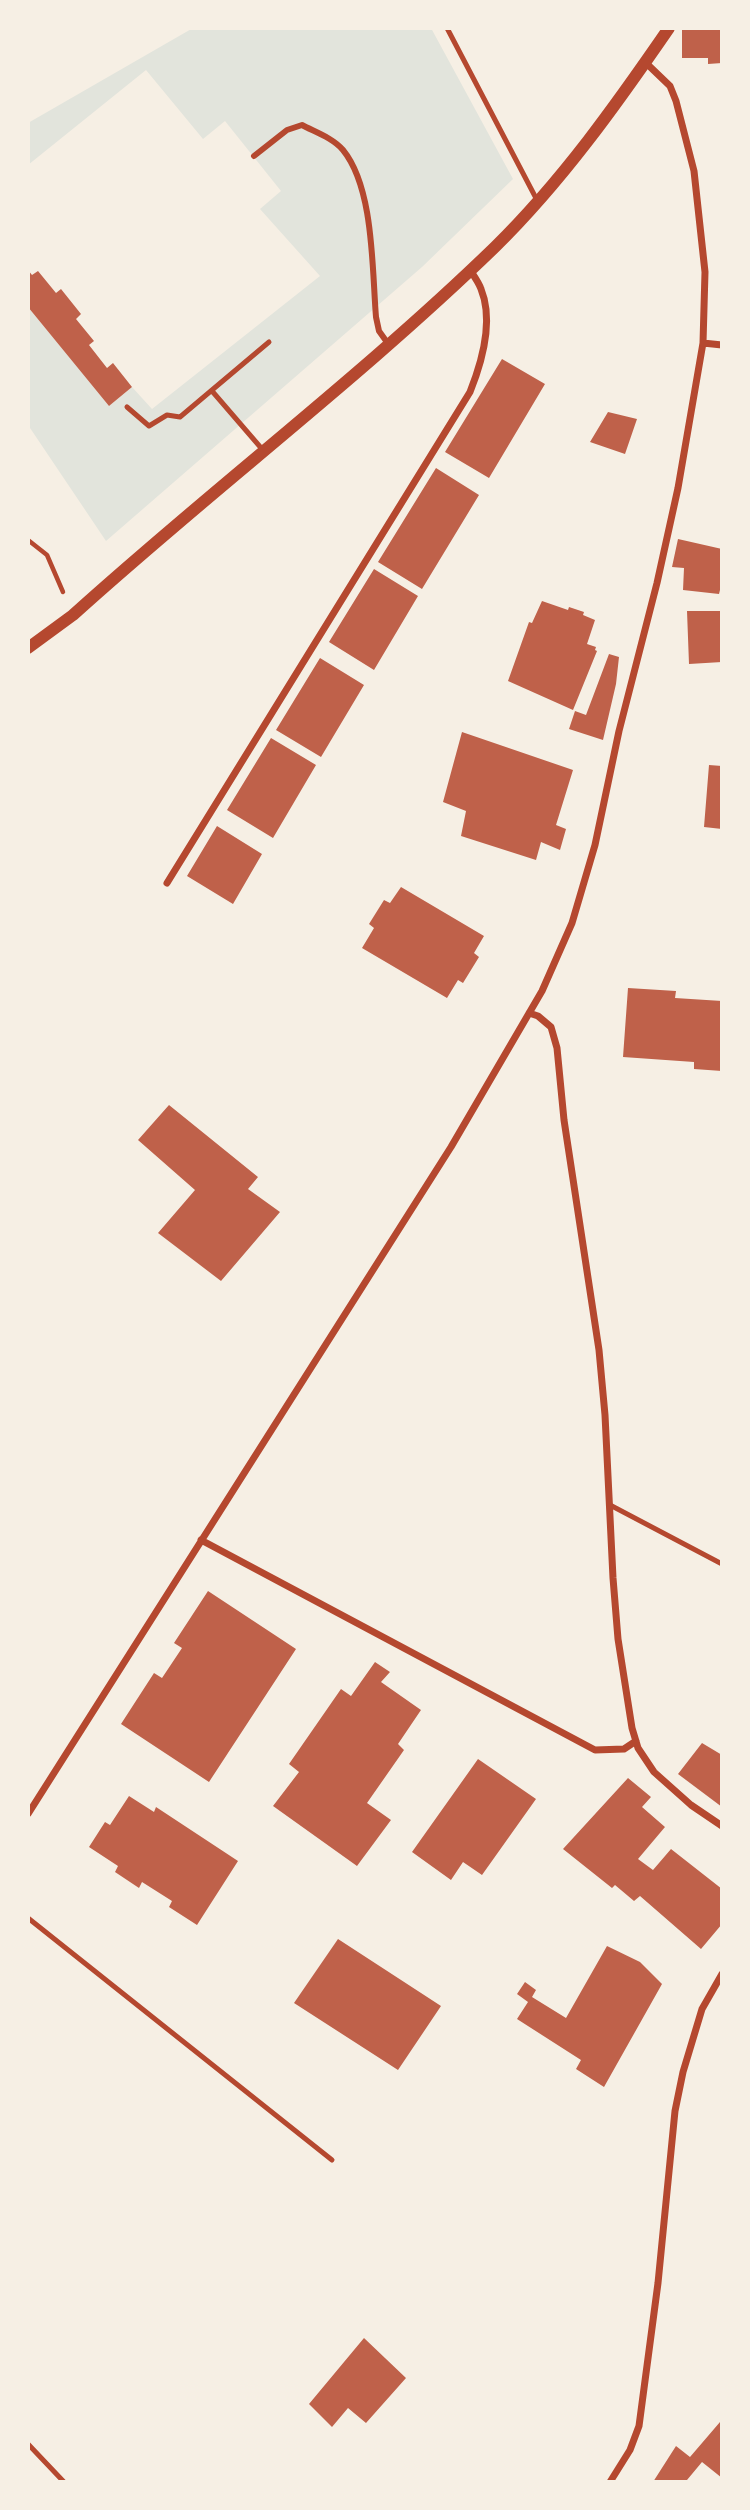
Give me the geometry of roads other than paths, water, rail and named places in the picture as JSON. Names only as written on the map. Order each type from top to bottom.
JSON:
[{"type":"street","points":[[28,648],[73,615],[389,345],[495,247],[538,202],[614,109],[668,28]]},
{"type":"street","points":[[28,1814],[451,1146],[553,971],[565,942],[596,845],[620,731],[657,583],[678,488],[703,343],[705,272],[694,171],[670,86],[646,62]]},
{"type":"street","points":[[254,156],[287,130],[302,125],[333,141],[344,151],[358,179],[368,214],[376,317],[379,331],[389,345]]},
{"type":"street","points":[[167,883],[470,392],[480,368],[486,308],[481,289],[470,269]]},
{"type":"street","points":[[703,343],[722,345]]},
{"type":"street","points":[[529,1013],[547,1022],[556,1041],[599,1350],[620,1658],[626,1702],[636,1741],[654,1772],[691,1805],[722,1826]]},
{"type":"street","points":[[201,1540],[595,1750],[624,1749],[636,1741]]},
{"type":"street","points":[[610,2482],[630,2450],[639,2427],[658,2283],[677,2096],[702,2009],[722,1974]]},
{"type":"lane","points":[[447,28],[538,202]]},
{"type":"lane","points":[[127,407],[149,426],[167,415],[180,417],[270,342]]},
{"type":"lane","points":[[212,391],[264,452]]},
{"type":"lane","points":[[610,1505],[722,1564]]},
{"type":"lane","points":[[28,1918],[332,2160]]},
{"type":"lane","points":[[28,2444],[64,2482]]}]
